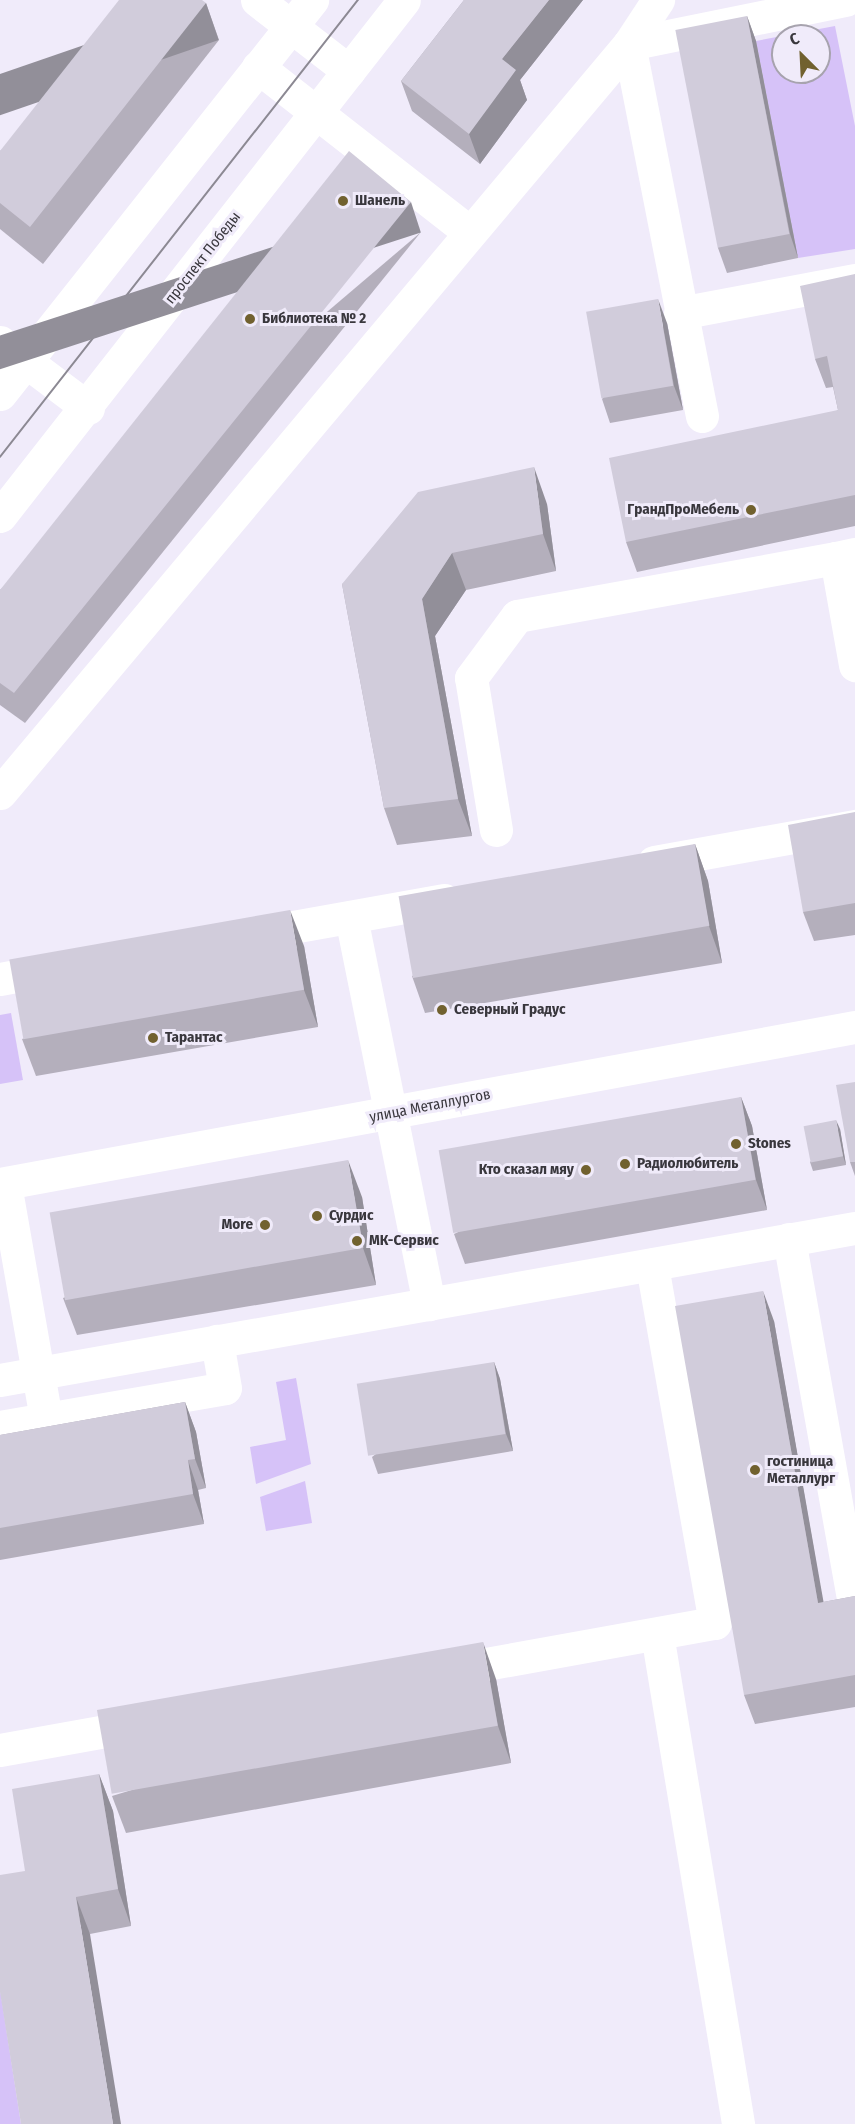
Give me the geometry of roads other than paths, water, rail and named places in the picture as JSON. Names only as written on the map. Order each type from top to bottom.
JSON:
[{"type":"street","points":[[257,0],[349,71]]},
{"type":"street","points":[[0,394],[13,351],[258,67],[312,0]]},
{"type":"street","name":"проспект Победы","points":[[0,516],[88,408],[404,0]]},
{"type":"street","points":[[0,794],[10,759],[469,232],[629,44],[658,0]]},
{"type":"street","points":[[629,44],[846,0]]},
{"type":"street","points":[[629,44],[702,416]]},
{"type":"street","points":[[258,67],[469,232]]},
{"type":"street","points":[[680,313],[855,280]]},
{"type":"street","points":[[13,351],[88,408]]},
{"type":"street","points":[[496,830],[471,678],[518,616],[846,556],[855,665]]},
{"type":"street","points":[[621,868],[855,826]]},
{"type":"street","points":[[222,940],[480,893]]},
{"type":"street","points":[[351,917],[429,1304]]},
{"type":"street","points":[[0,979],[82,964]]},
{"type":"street","name":"улица Металлургов","points":[[2,1184],[855,1027]]},
{"type":"street","points":[[2,1184],[46,1419]]},
{"type":"street","points":[[0,1380],[855,1228]]},
{"type":"street","points":[[789,1239],[844,1601]]},
{"type":"street","points":[[411,1677],[726,1621],[652,1264]]},
{"type":"street","points":[[0,1427],[225,1388],[217,1341]]},
{"type":"street","points":[[657,1634],[738,2124]]},
{"type":"street","points":[[0,1750],[176,1719]]},
{"type":"tram line","points":[[0,457],[358,0]]},
{"type":"place","name":"Шанель","points":[[343,201]]},
{"type":"place","name":"Библиотека № 2","points":[[250,319]]},
{"type":"place","name":"ГрандПроМебель","points":[[751,510]]},
{"type":"place","name":"Северный Градус","points":[[442,1010]]},
{"type":"place","name":"Тарантас","points":[[153,1038]]},
{"type":"place","name":"Stones","points":[[736,1144]]},
{"type":"place","name":"Радиолюбитель","points":[[625,1164]]},
{"type":"place","name":"Кто сказал мяу","points":[[586,1170]]},
{"type":"place","name":"Сурдис","points":[[317,1216]]},
{"type":"place","name":"More","points":[[265,1225]]},
{"type":"place","name":"МК-Сервис","points":[[357,1241]]},
{"type":"place","name":"гостиница Металлург","points":[[755,1470]]}]
